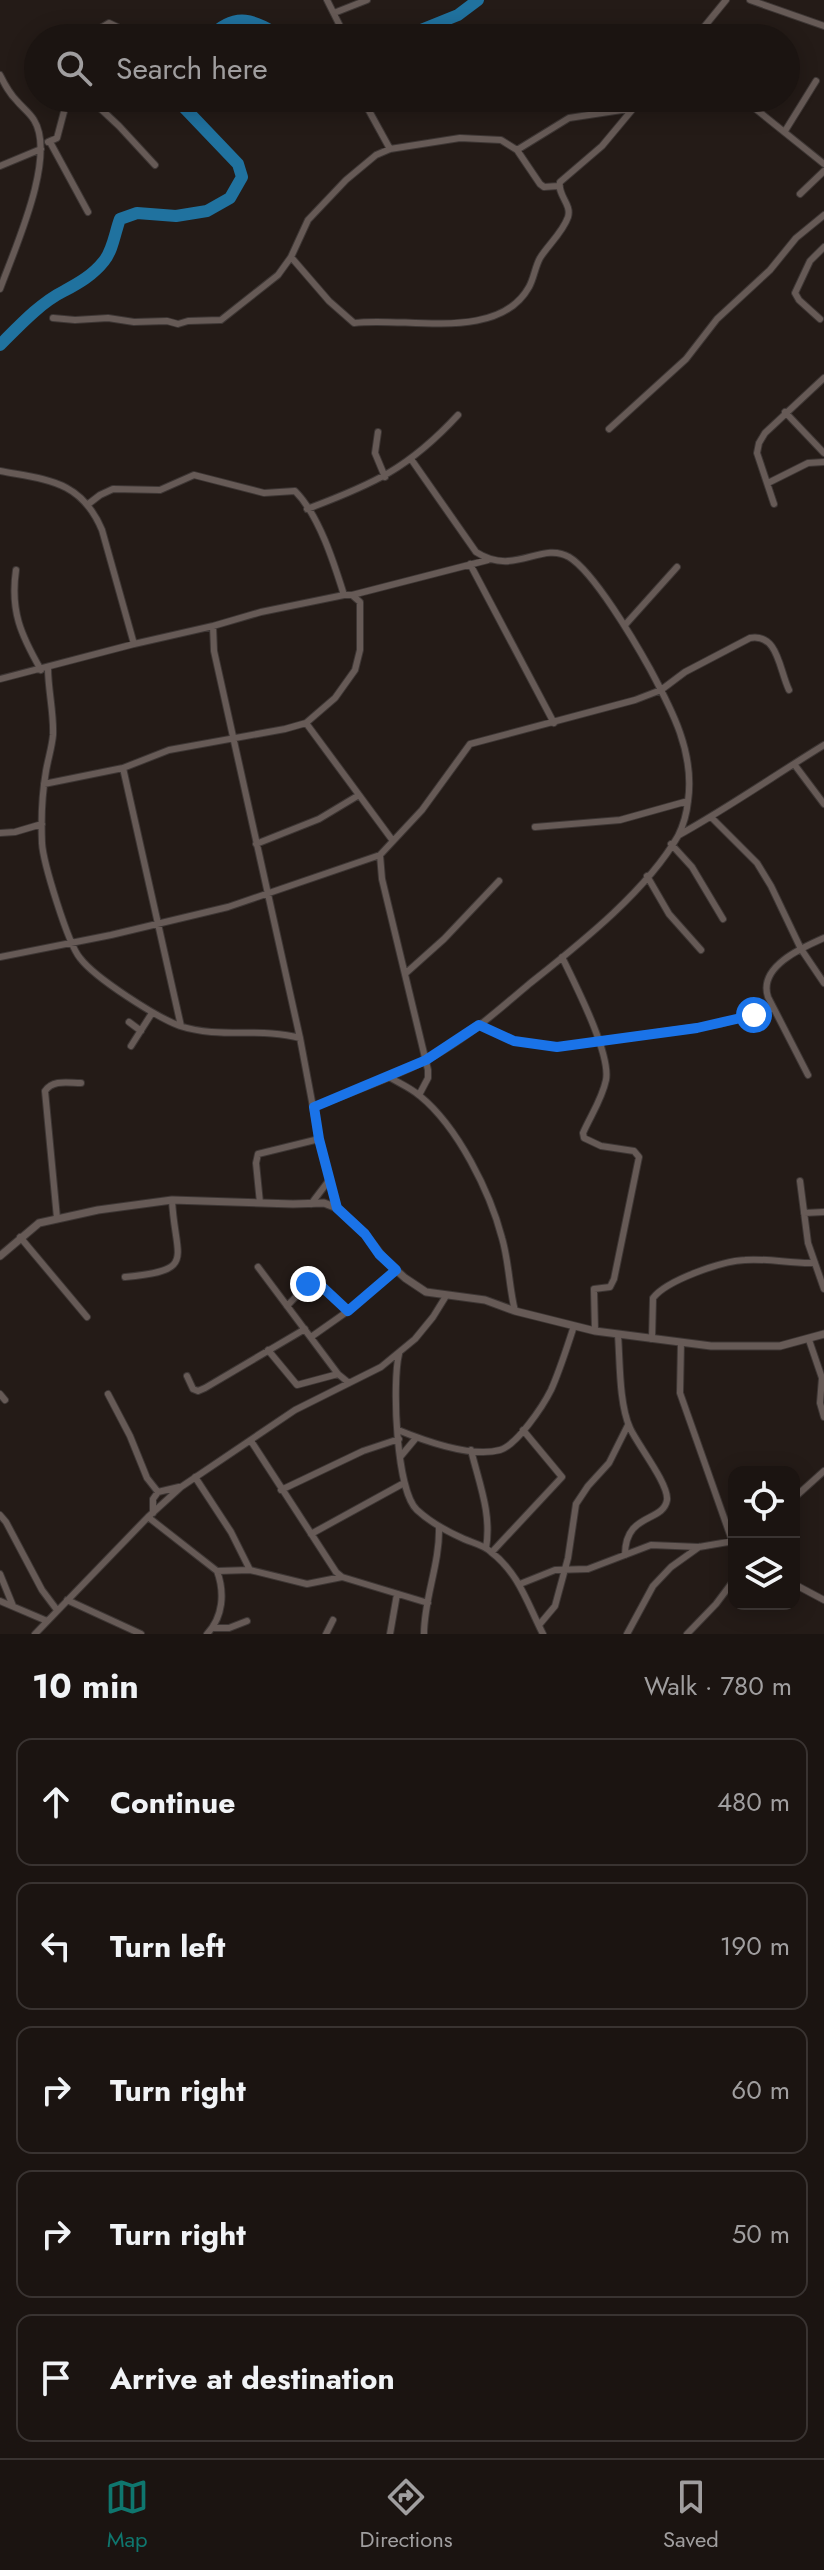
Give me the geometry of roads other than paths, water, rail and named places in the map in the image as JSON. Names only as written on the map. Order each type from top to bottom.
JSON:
[{"type":"street","points":[[327,0],[339,24]]},
{"type":"street","points":[[334,13],[367,0]]},
{"type":"street","points":[[706,24],[726,0]]},
{"type":"street","points":[[750,0],[824,26]]},
{"type":"street","points":[[0,75],[8,92],[24,109]]},
{"type":"street","points":[[800,107],[816,81]]},
{"type":"street","points":[[0,289],[34,195],[41,146],[35,120],[27,112]]},
{"type":"street","points":[[0,166],[57,138],[64,112]]},
{"type":"street","points":[[104,112],[155,165]]},
{"type":"street","points":[[370,112],[390,149]]},
{"type":"street","points":[[517,150],[569,118],[609,112]]},
{"type":"street","points":[[53,318],[108,318],[178,324],[221,320],[266,286],[291,257],[300,234],[318,208],[376,155],[390,149],[436,140],[489,138],[508,142],[517,150],[544,187],[558,186],[602,146],[632,112]]},
{"type":"street","points":[[760,112],[824,164]]},
{"type":"street","points":[[785,131],[797,112]]},
{"type":"street","points":[[50,142],[88,212]]},
{"type":"street","points":[[800,194],[824,171]]},
{"type":"street","points":[[291,257],[329,301],[354,323],[442,324],[484,319],[510,306],[529,288],[538,261],[568,218],[567,205],[558,186]]},
{"type":"street","points":[[609,429],[686,359],[717,319],[770,270],[796,238],[824,215]]},
{"type":"street","points":[[820,319],[795,293],[810,261],[824,247]]},
{"type":"street","points":[[774,504],[757,453],[759,443],[785,412],[824,378]]},
{"type":"street","points":[[785,412],[824,453]]},
{"type":"street","points":[[307,509],[385,477],[411,459],[458,415]]},
{"type":"street","points":[[378,432],[375,453],[385,477]]},
{"type":"street","points":[[411,459],[476,552],[502,563],[557,553],[568,557],[582,569],[625,625],[661,690],[686,750],[688,801],[679,835]]},
{"type":"street","points":[[768,483],[808,463],[824,462]]},
{"type":"street","points":[[0,471],[43,477],[61,483],[78,494],[96,516],[134,644]]},
{"type":"street","points":[[44,784],[123,768],[169,750],[306,723],[335,698],[355,670],[360,650],[360,602],[348,595],[324,542],[295,491],[264,493],[194,475],[160,490],[113,489],[87,505]]},
{"type":"street","points":[[0,679],[261,612],[348,595],[489,560]]},
{"type":"street","points":[[470,564],[554,723]]},
{"type":"street","points":[[625,625],[677,567]]},
{"type":"street","points":[[16,570],[16,617],[25,641],[45,669],[53,733],[44,784],[44,859],[76,953],[86,964],[152,1013],[181,1026],[220,1034],[273,1034],[300,1038]]},
{"type":"street","points":[[213,626],[214,651],[232,737],[300,1038],[319,1139],[337,1208]]},
{"type":"street","points":[[0,957],[228,907],[380,855],[440,788],[470,744],[590,714],[661,690],[685,672],[750,638],[760,636],[768,640],[789,690]]},
{"type":"street","points":[[306,723],[393,841]]},
{"type":"street","points":[[314,1107],[426,1060],[479,1025],[581,942],[647,876],[679,835],[824,745]]},
{"type":"street","points":[[794,764],[824,804]]},
{"type":"street","points":[[123,768],[181,1026]]},
{"type":"street","points":[[256,844],[319,819],[359,795]]},
{"type":"street","points":[[535,827],[620,820],[688,801]]},
{"type":"street","points":[[711,817],[757,863],[801,949],[824,983]]},
{"type":"street","points":[[0,833],[42,824]]},
{"type":"street","points":[[671,844],[692,867],[723,919]]},
{"type":"street","points":[[380,855],[382,879],[426,1060],[428,1078],[419,1095]]},
{"type":"street","points":[[647,876],[669,914],[701,950]]},
{"type":"street","points":[[406,973],[444,939],[499,881]]},
{"type":"street","points":[[808,1075],[766,992],[767,980],[783,960],[824,938]]},
{"type":"street","points":[[562,957],[600,1040],[607,1070],[605,1083],[583,1133],[584,1138],[601,1146],[634,1151],[639,1157],[614,1279],[610,1287],[594,1289],[595,1331]]},
{"type":"street","points":[[479,1025],[499,1036],[529,1045],[557,1047],[720,1024],[773,1008]]},
{"type":"street","points":[[131,1046],[152,1013]]},
{"type":"street","points":[[129,1022],[141,1031]]},
{"type":"street","points":[[388,1077],[419,1095],[431,1106],[465,1151],[503,1239],[515,1311]]},
{"type":"street","points":[[57,1218],[45,1091],[52,1084],[81,1083]]},
{"type":"street","points":[[260,1203],[258,1154],[319,1139]]},
{"type":"street","points":[[311,1204],[330,1179]]},
{"type":"street","points":[[800,1181],[808,1243],[824,1286]]},
{"type":"street","points":[[125,1277],[155,1274],[173,1267],[178,1260],[172,1200]]},
{"type":"street","points":[[0,1256],[39,1223],[98,1210],[172,1200],[324,1203],[337,1208],[365,1234],[379,1254],[426,1292],[485,1300],[515,1311],[595,1331],[736,1348],[780,1346],[824,1334]]},
{"type":"street","points":[[804,1213],[824,1212]]},
{"type":"street","points":[[20,1237],[87,1317]]},
{"type":"street","points":[[652,1339],[653,1298],[678,1281],[741,1260],[815,1263]]},
{"type":"street","points":[[258,1267],[338,1374],[349,1383]]},
{"type":"street","points":[[311,1337],[348,1311],[396,1270]]},
{"type":"street","points":[[287,1306],[308,1284],[316,1282],[348,1311]]},
{"type":"street","points":[[35,1634],[181,1487],[295,1410],[381,1367],[399,1354],[433,1317],[446,1296]]},
{"type":"street","points":[[398,1430],[439,1445],[471,1450],[503,1449],[523,1430],[550,1391],[574,1326]]},
{"type":"street","points":[[187,1376],[193,1389],[198,1391],[305,1329]]},
{"type":"street","points":[[618,1335],[628,1425],[667,1498],[665,1506],[630,1530],[626,1537],[625,1555]]},
{"type":"street","points":[[809,1340],[822,1378],[820,1403],[824,1417]]},
{"type":"street","points":[[681,1342],[680,1393],[731,1538]]},
{"type":"street","points":[[268,1350],[291,1382],[297,1385],[338,1374]]},
{"type":"street","points":[[399,1354],[395,1375],[398,1430],[409,1501],[439,1527],[489,1550],[520,1584],[543,1634]]},
{"type":"street","points":[[108,1394],[147,1478],[158,1492]]},
{"type":"street","points":[[539,1625],[555,1606],[565,1570],[576,1504],[609,1463],[628,1425]]},
{"type":"street","points":[[489,1550],[562,1477],[523,1430]]},
{"type":"street","points":[[401,1456],[416,1438]]},
{"type":"street","points":[[281,1490],[335,1463],[399,1439]]},
{"type":"street","points":[[251,1441],[329,1563],[342,1577]]},
{"type":"street","points":[[471,1450],[488,1513],[489,1550]]},
{"type":"street","points":[[800,1493],[824,1471]]},
{"type":"street","points":[[195,1477],[231,1532],[250,1570]]},
{"type":"street","points":[[311,1534],[404,1483]]},
{"type":"street","points":[[150,1515],[153,1499],[158,1492],[181,1487]]},
{"type":"street","points":[[0,1515],[42,1590],[57,1610]]},
{"type":"street","points":[[150,1515],[217,1571],[221,1582],[221,1604],[210,1631]]},
{"type":"street","points":[[424,1634],[438,1556],[439,1527]]},
{"type":"street","points":[[520,1584],[547,1572],[588,1569],[651,1545],[699,1547],[728,1544]]},
{"type":"street","points":[[627,1634],[653,1586],[671,1567],[699,1547]]},
{"type":"street","points":[[217,1571],[250,1570],[307,1584],[342,1577],[428,1603]]},
{"type":"street","points":[[0,1574],[13,1606]]},
{"type":"street","points":[[800,1587],[824,1600]]},
{"type":"street","points":[[692,1633],[728,1588]]},
{"type":"street","points":[[77,1590],[87,1608]]},
{"type":"street","points":[[390,1634],[397,1594]]},
{"type":"street","points":[[67,1600],[141,1634]]},
{"type":"street","points":[[0,1601],[47,1621]]},
{"type":"street","points":[[326,1634],[333,1620]]},
{"type":"street","points":[[210,1631],[247,1621]]},
{"type":"waterway","points":[[436,24],[458,15],[478,0]]},
{"type":"waterway","points":[[228,24],[237,21],[257,24]]},
{"type":"waterway","points":[[0,345],[38,308],[100,266],[110,252],[120,219],[137,213],[176,216],[207,211],[230,198],[242,177],[238,164],[188,112]]}]
